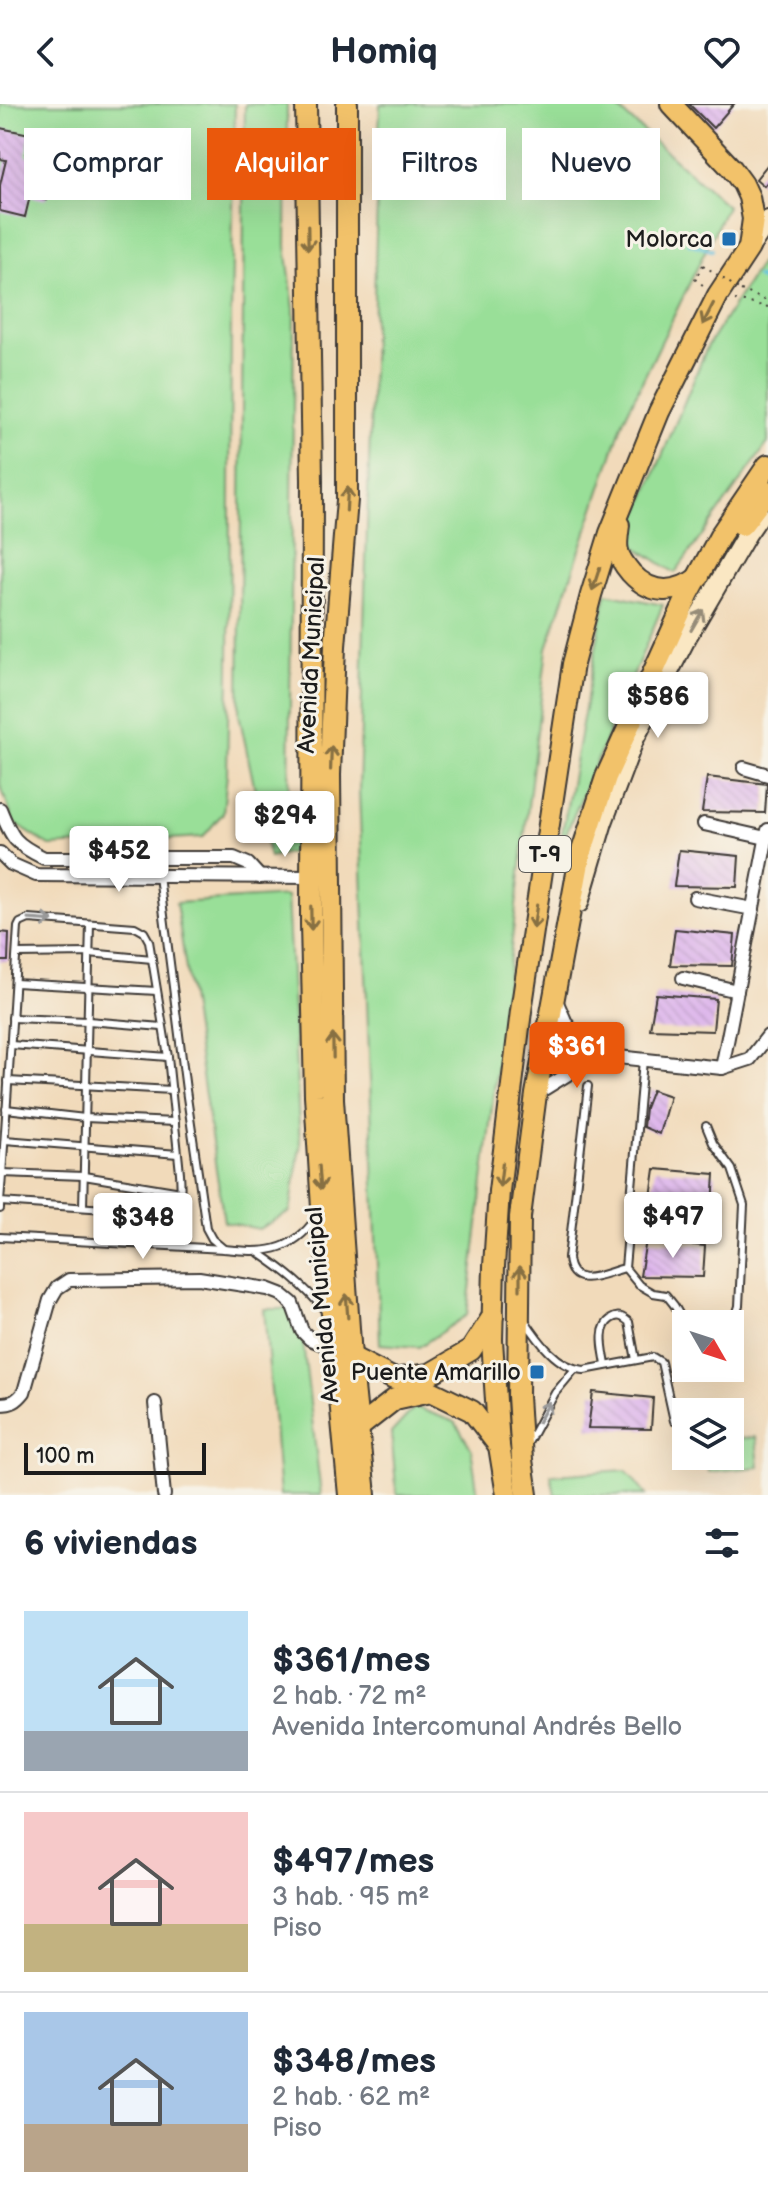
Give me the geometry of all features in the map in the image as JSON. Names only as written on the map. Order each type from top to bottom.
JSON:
[{"type":"highway","name":"Avenida Municipal","points":[[306,104],[312,480],[311,877],[315,1095],[332,1319],[343,1353],[358,1428],[365,1495]]},
{"type":"highway","name":"Avenida Municipal","points":[[347,104],[347,500],[335,646],[330,775],[333,1099],[349,1495]]},
{"type":"highway","points":[[671,104],[743,184],[753,219],[749,248]]},
{"type":"highway","name":"T-9","points":[[507,1495],[499,1446],[492,1340],[499,1191],[516,1050],[573,664],[610,533],[659,412],[718,295],[749,248]]},
{"type":"highway","points":[[557,989],[580,857],[606,777],[696,579],[721,534],[768,465]]},
{"type":"highway","points":[[624,498],[618,528],[618,551],[627,569],[642,584],[661,590],[685,586],[696,579],[719,557],[768,491]]},
{"type":"highway","name":"T-9","points":[[527,1495],[518,1396],[520,1217],[536,1094],[557,989]]},
{"type":"highway","points":[[343,1353],[394,1379],[430,1374],[471,1350],[493,1316]]},
{"type":"highway","points":[[358,1428],[395,1399],[431,1391],[472,1411],[499,1446]]},
{"type":"main road","name":"T-9","points":[[749,248],[768,220]]},
{"type":"main road","name":"T-9","points":[[557,989],[596,845],[634,740],[687,637],[768,504]]},
{"type":"street","points":[[744,768],[768,775]]},
{"type":"street","points":[[0,809],[10,834],[23,848],[44,858],[234,858],[248,864],[260,877]]},
{"type":"street","points":[[704,824],[767,834],[722,1068]]},
{"type":"street","points":[[0,853],[11,864],[36,875],[311,877]]},
{"type":"street","points":[[695,898],[753,909]]},
{"type":"street","points":[[683,978],[737,991]]},
{"type":"street","points":[[557,989],[566,1023],[580,1040],[599,1055],[722,1068],[750,1059],[768,1036]]},
{"type":"street","points":[[536,1094],[599,1055]]},
{"type":"street","points":[[0,1404],[17,1400],[24,1392],[50,1300],[57,1288],[69,1280],[199,1278],[268,1289],[292,1303],[302,1331],[310,1339],[343,1353]]},
{"type":"street","points":[[155,1403],[164,1495]]},
{"type":"lane","points":[[159,876],[206,1228],[212,1239],[224,1249]]},
{"type":"lane","points":[[0,1202],[166,1213],[173,1212],[178,1205],[181,1192],[168,1057],[149,941],[144,932],[135,927],[24,920],[18,927],[17,954],[12,1018],[11,1045],[6,1109],[5,1140],[2,1173],[0,1202],[0,1209]]},
{"type":"lane","points":[[83,1207],[90,924]]},
{"type":"lane","points":[[17,954],[89,953],[152,959]]},
{"type":"lane","points":[[15,983],[157,991]]},
{"type":"lane","points":[[12,1018],[162,1027]]},
{"type":"lane","points":[[11,1045],[168,1057]]},
{"type":"lane","points":[[643,1060],[625,1268],[639,1285],[653,1293],[666,1295],[677,1310]]},
{"type":"lane","points":[[8,1081],[172,1090]]},
{"type":"lane","points":[[588,1086],[569,1267],[576,1277],[584,1279],[625,1268]]},
{"type":"lane","points":[[6,1109],[85,1118],[175,1122]]},
{"type":"lane","points":[[706,1126],[713,1143],[732,1169],[744,1205],[738,1310]]},
{"type":"lane","points":[[5,1140],[178,1154]]},
{"type":"lane","points":[[2,1173],[84,1176],[181,1192]]},
{"type":"lane","points":[[0,1237],[259,1253],[285,1246],[307,1230],[322,1208]]},
{"type":"lane","points":[[259,1253],[311,1293],[332,1319]]},
{"type":"lane","points":[[520,1313],[544,1346],[575,1369],[653,1357],[661,1362],[672,1412]]},
{"type":"lane","points":[[606,1365],[602,1333],[613,1316],[629,1322],[636,1360]]},
{"type":"lane","points":[[522,1460],[531,1435],[555,1393],[575,1369]]},
{"type":"path","points":[[695,279],[703,265],[740,290],[765,300],[767,307],[718,295]]},
{"type":"green space","points":[[0,104],[235,104],[235,128],[207,128],[207,200],[233,200],[229,671],[223,813],[203,837],[50,846],[14,823],[0,784]]},
{"type":"green space","points":[[245,104],[287,104],[287,128],[245,128]]},
{"type":"green space","points":[[380,104],[613,104],[640,128],[522,128],[522,200],[660,200],[660,146],[727,206],[624,419],[547,648],[467,1315],[419,1347],[380,1344],[359,790],[377,200],[506,200],[506,128],[379,128]]},
{"type":"green space","points":[[244,200],[286,200],[286,246],[294,309],[289,805],[304,849],[269,857],[239,714]]},
{"type":"green space","points":[[768,251],[768,443],[675,573],[627,541],[707,347]]},
{"type":"green space","points":[[606,593],[663,605],[559,850]]},
{"type":"green space","points":[[287,896],[300,1146],[290,1212],[259,1229],[224,1222],[176,903]]},
{"type":"green space","points":[[264,1309],[299,1309],[321,1495],[280,1495]]},
{"type":"green space","points":[[415,1407],[455,1422],[471,1448],[478,1495],[397,1495],[391,1433]]},
{"type":"green space","points":[[756,1437],[759,1467],[744,1468],[744,1438]]},
{"type":"green space","points":[[626,1470],[646,1495],[555,1495],[551,1475]]},
{"type":"building","points":[[689,104],[734,104],[713,128]]},
{"type":"building","points":[[0,128],[24,133],[24,200],[29,200],[25,217],[0,211],[0,185],[6,160],[0,159]]},
{"type":"building","points":[[768,164],[768,181],[764,186],[756,179]]},
{"type":"building","points":[[707,777],[767,784],[765,813],[702,812]]},
{"type":"building","points":[[679,850],[739,856],[737,887],[674,886]]},
{"type":"building","points":[[675,929],[735,935],[732,966],[670,965]]},
{"type":"building","points":[[0,932],[9,933],[8,961],[0,961]]},
{"type":"building","points":[[656,994],[716,999],[713,1031],[650,1029]]},
{"type":"building","points":[[652,1090],[670,1096],[659,1134],[643,1127],[645,1108]]},
{"type":"building","points":[[655,1169],[715,1174],[713,1206],[650,1204]]},
{"type":"building","points":[[646,1240],[705,1246],[703,1277],[640,1276]]},
{"type":"building","points":[[593,1392],[653,1398],[651,1429],[588,1428]]},
{"type":"waterway","points":[[689,243],[712,250]]},
{"type":"waterway","points":[[757,277],[768,283]]},
{"type":"place","name":"Molorca","points":[[729,239]]},
{"type":"place","name":"Puente Amarillo","points":[[537,1372]]}]
